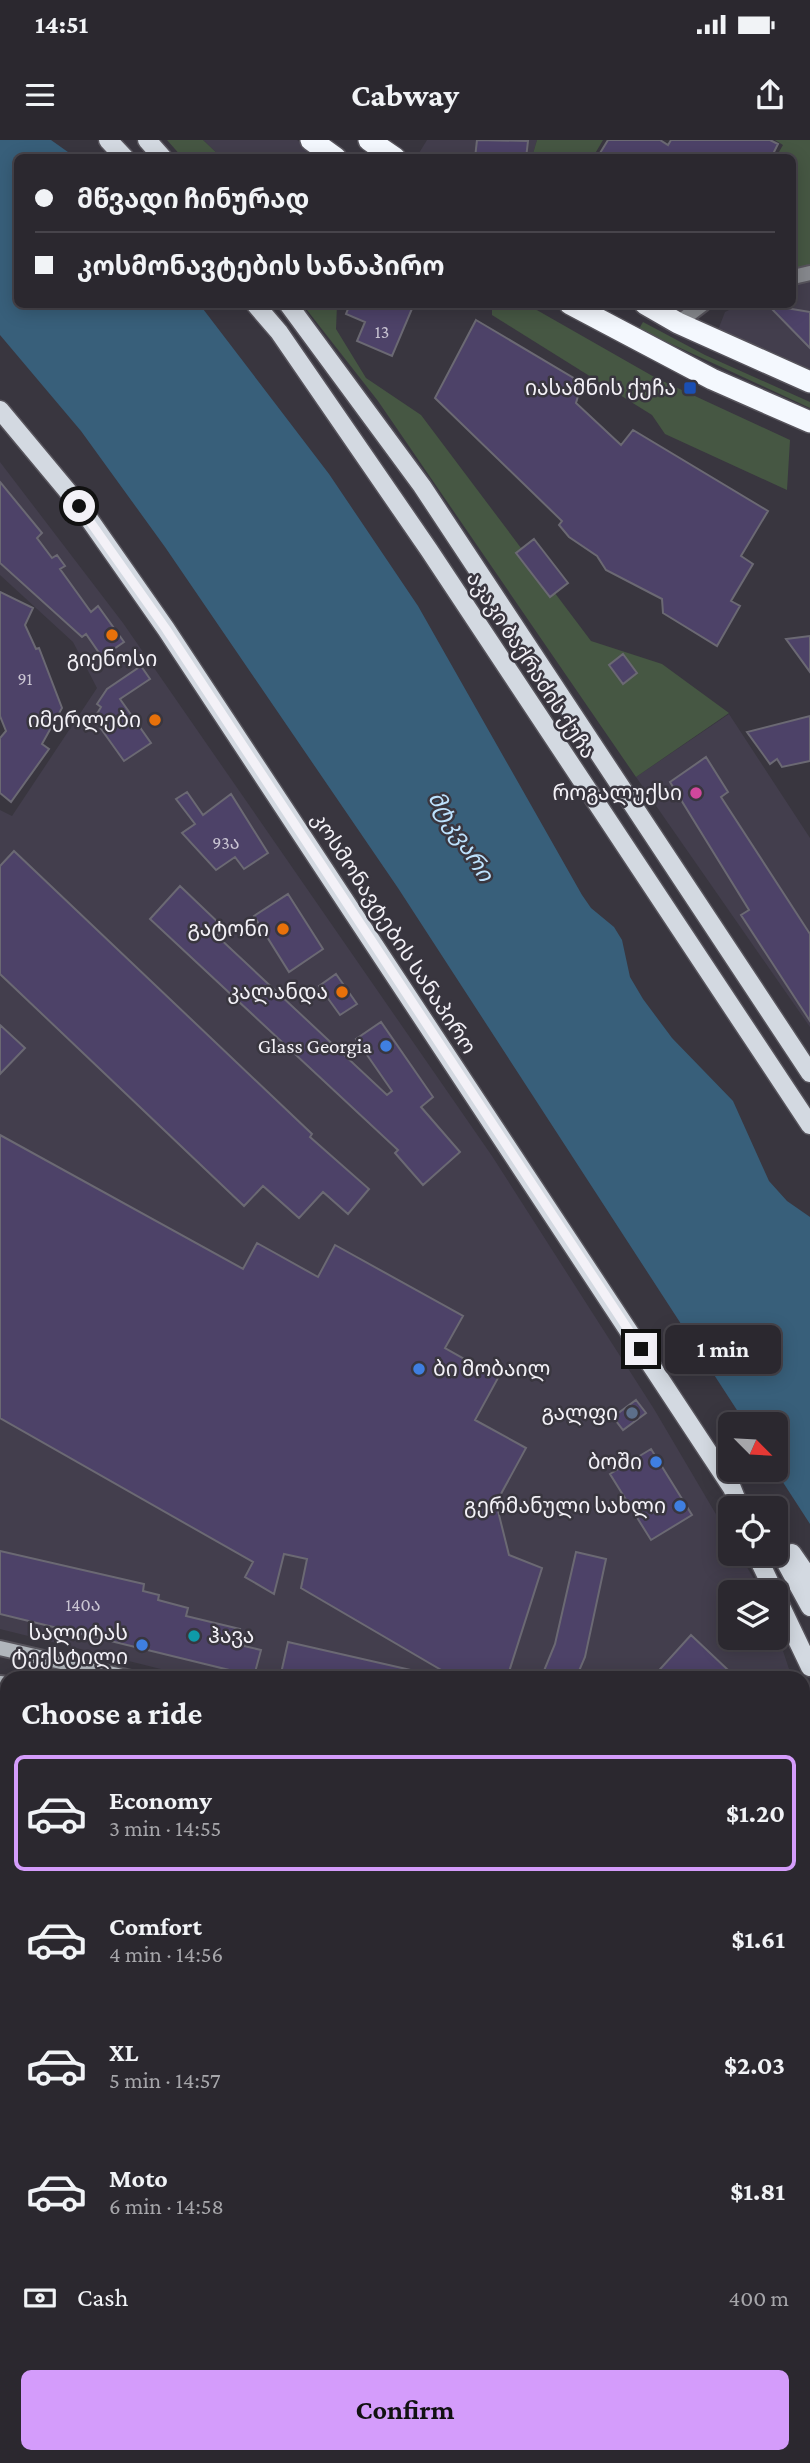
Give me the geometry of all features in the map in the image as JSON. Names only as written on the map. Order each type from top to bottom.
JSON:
[{"type":"highway","points":[[311,140],[330,154]]},
{"type":"highway","points":[[369,140],[389,154]]},
{"type":"highway","points":[[578,308],[712,379],[810,422]]},
{"type":"highway","points":[[652,308],[678,323],[810,382]]},
{"type":"main road","points":[[108,140],[121,154]]},
{"type":"main road","points":[[147,140],[159,154]]},
{"type":"main road","name":"აკაკი ბაქრაძის ქუჩა","points":[[258,308],[279,332],[429,550],[810,1125]]},
{"type":"main road","name":"აკაკი ბაქრაძის ქუჩა","points":[[291,308],[422,486],[810,1073]]},
{"type":"main road","name":"კოსმონავტების სანაპირო","points":[[0,410],[79,506],[136,584],[735,1496]]},
{"type":"main road","points":[[788,1551],[810,1579]]},
{"type":"main road","points":[[762,1566],[810,1667]]},
{"type":"main road","points":[[788,1566],[810,1607]]},
{"type":"main road","points":[[0,1648],[100,1671]]},
{"type":"street","points":[[678,323],[698,308]]},
{"type":"shaded area","points":[[203,140],[297,140],[317,154],[218,154]]},
{"type":"shaded area","points":[[427,140],[537,140],[533,154],[418,154]]},
{"type":"shaded area","points":[[810,278],[810,372],[718,330],[725,312],[733,308],[796,308],[796,282]]},
{"type":"shaded area","points":[[0,462],[123,623],[492,1156],[654,1409],[718,1518],[718,1566],[746,1566],[755,1580],[718,1580],[718,1650],[783,1650],[790,1671],[169,1671],[0,1629],[0,810],[12,816],[97,688],[73,642],[0,575]]},
{"type":"shaded area","points":[[729,714],[810,838],[810,1027],[636,777]]},
{"type":"green space","points":[[167,140],[203,140],[218,154],[179,154]]},
{"type":"green space","points":[[537,140],[603,140],[595,154],[533,154]]},
{"type":"green space","points":[[775,140],[810,140],[810,267],[796,270],[796,154],[778,154],[783,145]]},
{"type":"green space","points":[[305,308],[337,308],[336,329],[366,378],[421,415],[591,641],[662,664],[729,713],[636,777],[378,401]]},
{"type":"green space","points":[[492,308],[533,308],[656,378],[790,440],[787,490],[665,434],[652,415],[492,315]]},
{"type":"green space","points":[[643,322],[705,355],[810,402],[810,408],[639,329]]},
{"type":"water","name":"მტკვარი","points":[[0,140],[51,140],[71,154],[14,154],[14,308],[202,308],[329,474],[418,606],[582,895],[591,908],[614,927],[622,940],[630,977],[643,999],[672,1038],[733,1101],[769,1181],[787,1201],[810,1217],[810,1524],[783,1482],[788,1482],[788,1412],[738,1412],[398,888],[165,547],[81,431],[0,335]]},
{"type":"building","points":[[477,140],[528,141],[526,154],[475,154]]},
{"type":"building","points":[[608,140],[660,140],[668,145],[671,140],[770,140],[778,144],[773,154],[599,154]]},
{"type":"building","points":[[348,308],[412,308],[392,356],[357,341],[365,322],[346,314]]},
{"type":"building","points":[[771,308],[810,312],[810,348]]},
{"type":"building","points":[[476,320],[582,383],[576,403],[621,445],[633,430],[768,511],[741,556],[753,564],[731,601],[740,606],[717,646],[663,613],[662,599],[606,570],[597,556],[569,537],[559,525],[562,521],[435,398]]},
{"type":"building","points":[[0,482],[42,533],[37,538],[52,558],[57,555],[65,566],[60,569],[91,612],[98,606],[124,642],[102,657],[86,634],[82,637],[0,563]]},
{"type":"building","points":[[534,539],[568,583],[550,597],[516,553]]},
{"type":"building","points":[[0,592],[33,608],[25,625],[36,649],[39,648],[62,708],[42,744],[49,749],[11,802],[0,793],[0,738],[6,731],[0,716]]},
{"type":"building","points":[[810,636],[810,672],[786,639]]},
{"type":"building","points":[[623,654],[637,673],[623,684],[609,665]]},
{"type":"building","points":[[141,666],[150,679],[120,699],[151,743],[124,761],[94,719],[101,707],[97,704],[107,689]]},
{"type":"building","points":[[810,716],[810,761],[782,767],[777,759],[770,764],[747,732]]},
{"type":"building","points":[[706,757],[728,792],[721,797],[810,934],[810,1021],[741,915],[749,910],[670,782]]},
{"type":"building","points":[[187,792],[203,815],[231,794],[268,853],[244,869],[235,857],[216,870],[182,833],[195,824],[176,799]]},
{"type":"building","points":[[14,851],[312,1134],[310,1137],[369,1189],[348,1214],[323,1192],[299,1218],[263,1186],[244,1206],[0,974],[0,866]]},
{"type":"building","points":[[180,886],[223,927],[216,935],[387,1095],[392,1091],[356,1039],[381,1022],[433,1097],[421,1107],[460,1152],[423,1185],[395,1153],[398,1150],[150,919]]},
{"type":"building","points":[[288,894],[323,949],[289,972],[254,916]]},
{"type":"building","points":[[336,974],[357,1004],[340,1015],[319,986]]},
{"type":"building","points":[[0,1025],[25,1048],[0,1074]]},
{"type":"building","points":[[0,1135],[243,1269],[257,1243],[318,1277],[335,1245],[463,1316],[445,1348],[498,1378],[475,1420],[526,1448],[496,1503],[509,1555],[542,1568],[509,1671],[443,1671],[301,1588],[307,1559],[284,1554],[274,1594],[245,1577],[253,1562],[0,1418]]},
{"type":"building","points":[[636,1400],[646,1413],[623,1430],[613,1417]]},
{"type":"building","points":[[651,1449],[692,1515],[651,1540],[610,1474]]},
{"type":"building","points":[[0,1551],[144,1584],[143,1591],[159,1595],[158,1600],[188,1608],[186,1616],[240,1629],[238,1637],[246,1638],[244,1646],[261,1650],[255,1671],[234,1671],[0,1614]]},
{"type":"building","points":[[576,1552],[606,1559],[585,1657],[579,1671],[544,1671],[555,1644]]},
{"type":"building","points":[[691,1635],[727,1669],[725,1671],[658,1671]]},
{"type":"building","points":[[288,1642],[415,1671],[282,1671]]},
{"type":"place","name":"იასამნის ქუჩა","points":[[690,388]]},
{"type":"place","name":"გიენოსი","points":[[112,635]]},
{"type":"place","name":"იმერლები","points":[[155,720]]},
{"type":"place","name":"როგალუქსი","points":[[696,793]]},
{"type":"place","name":"გატონი","points":[[283,929]]},
{"type":"place","name":"კალანდა","points":[[342,992]]},
{"type":"place","name":"Glass Georgia","points":[[386,1046]]},
{"type":"place","name":"ბი მობაილ","points":[[419,1369]]},
{"type":"place","name":"გალფი","points":[[632,1413]]},
{"type":"place","name":"ბოში","points":[[656,1462]]},
{"type":"place","name":"გერმანული სახლი","points":[[680,1506]]},
{"type":"place","name":"ჰავა","points":[[194,1636]]},
{"type":"place","name":"სალიტას ტექსტილი","points":[[142,1645]]},
{"type":"route","points":[[79,506],[166,629],[641,1349]]}]
